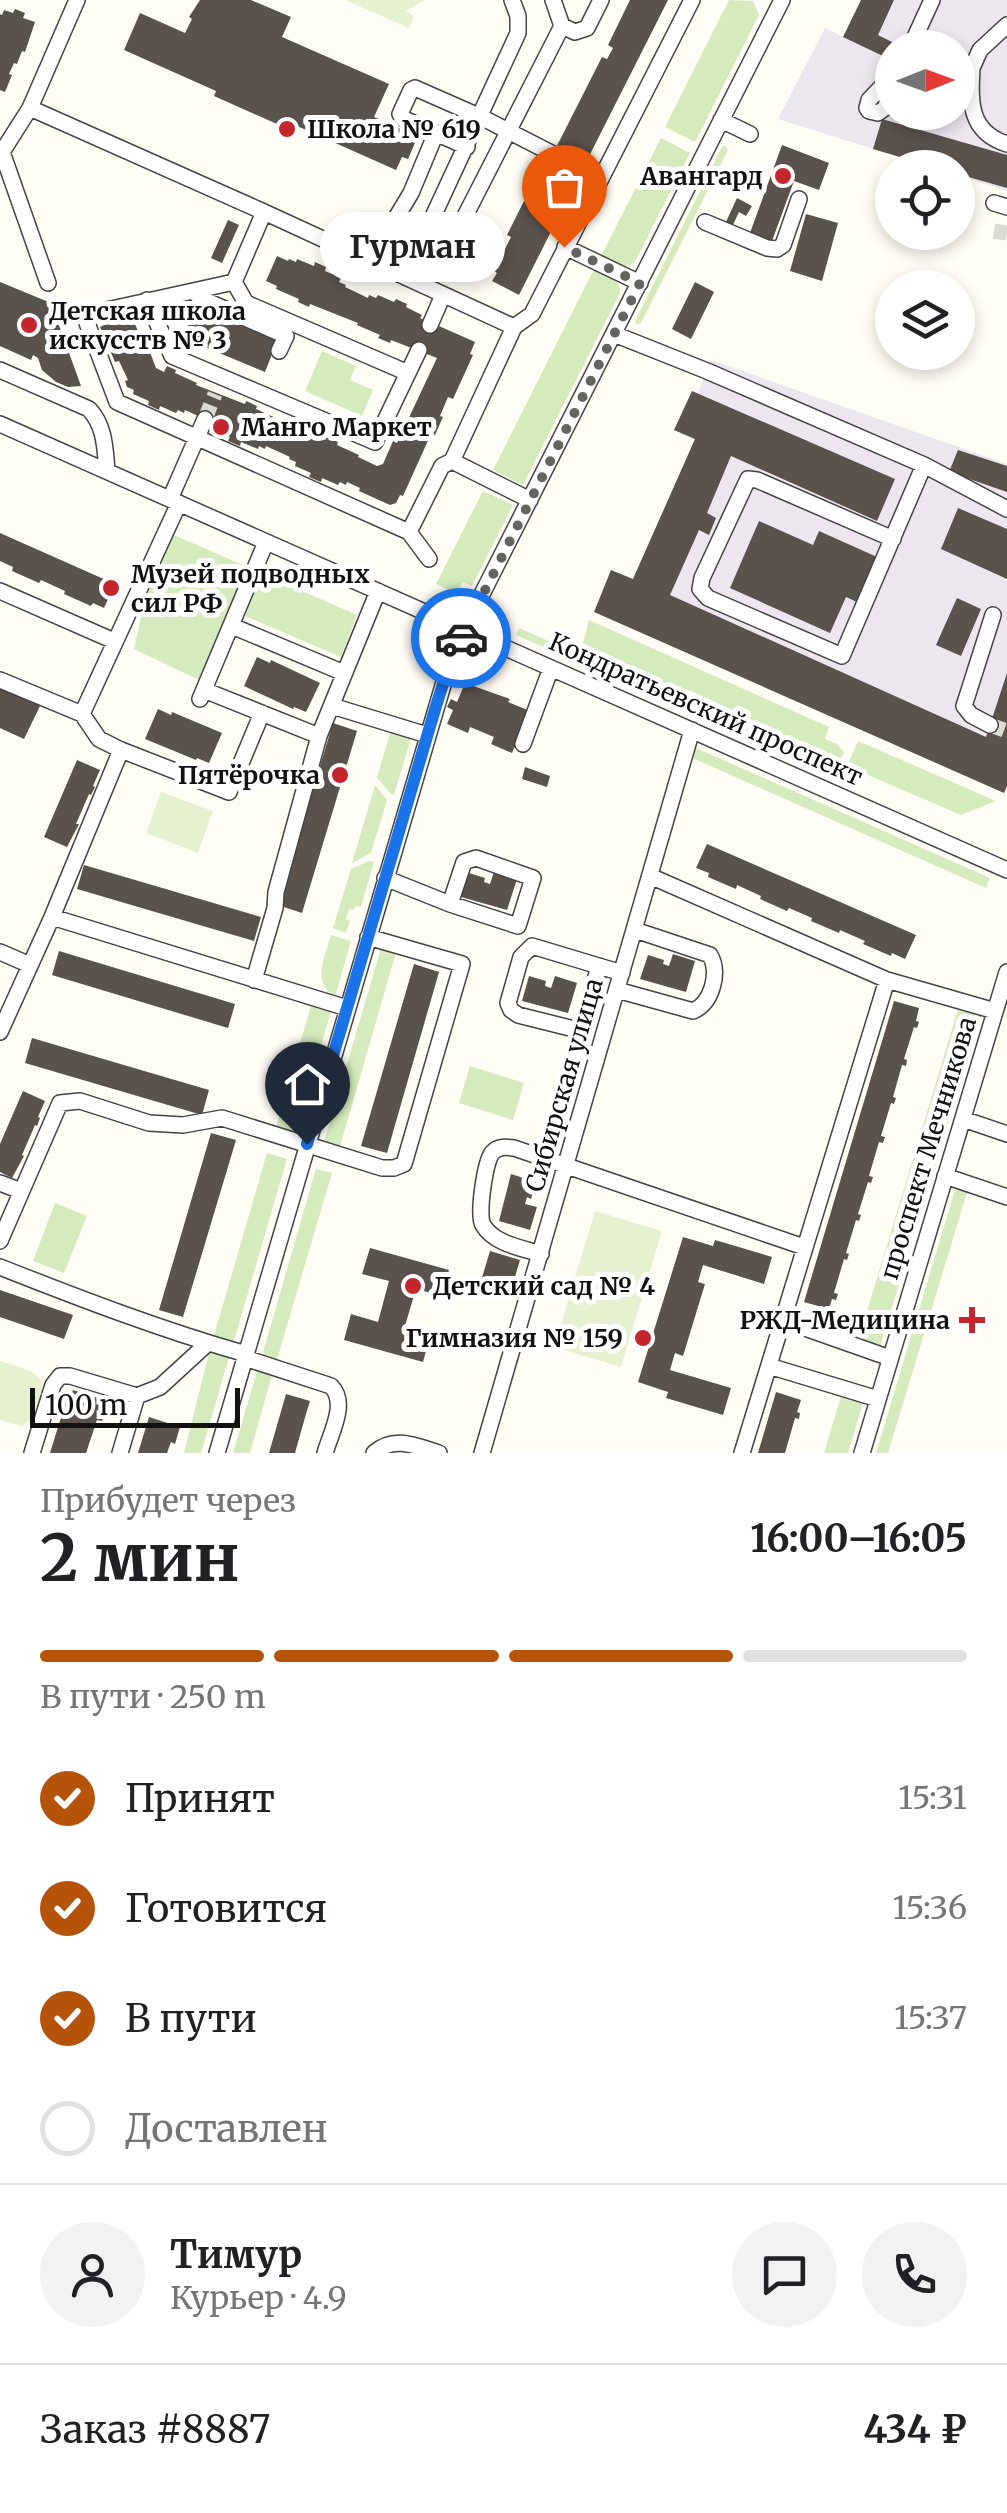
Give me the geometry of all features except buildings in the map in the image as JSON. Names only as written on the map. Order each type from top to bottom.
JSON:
[{"type":"street","points":[[48,284],[1,152],[30,108],[75,4],[57,0]]},
{"type":"street","points":[[468,238],[462,224],[562,26],[553,0]]},
{"type":"street","points":[[562,26],[576,32],[587,28],[601,0]]},
{"type":"street","points":[[409,532],[442,466],[452,460],[514,328],[532,314],[692,0]]},
{"type":"street","points":[[918,30],[932,0]]},
{"type":"street","points":[[217,1453],[449,665],[776,2]]},
{"type":"street","points":[[405,277],[438,222],[486,100],[518,33],[519,3]]},
{"type":"street","points":[[518,25],[535,19]]},
{"type":"street","points":[[975,55],[1007,25]]},
{"type":"street","points":[[467,147],[402,118],[400,114],[411,90],[415,88],[481,117],[553,154]]},
{"type":"street","points":[[30,108],[514,328]]},
{"type":"street","points":[[975,114],[977,125],[986,135],[1007,144]]},
{"type":"street","points":[[721,120],[750,134]]},
{"type":"street","points":[[370,261],[410,193],[436,133]]},
{"type":"street","points":[[583,168],[600,177]]},
{"type":"street","points":[[705,222],[777,250],[783,244],[799,199]]},
{"type":"street","points":[[234,282],[264,212]]},
{"type":"street","points":[[564,247],[640,283]]},
{"type":"street","points":[[234,282],[84,316],[117,402],[409,532],[428,559]]},
{"type":"street","points":[[234,282],[246,303],[408,373]]},
{"type":"street","points":[[194,290],[200,298],[286,336],[280,352]]},
{"type":"street","points":[[430,325],[443,295]]},
{"type":"street","points":[[147,300],[172,356],[375,442],[419,350]]},
{"type":"street","points":[[614,334],[924,465],[1007,509]]},
{"type":"street","points":[[0,370],[89,409],[99,420],[107,471]]},
{"type":"street","points":[[215,394],[222,377]]},
{"type":"street","points":[[82,714],[175,501],[205,419]]},
{"type":"street","name":"Кондратьевский проспект","points":[[0,424],[1007,870]]},
{"type":"street","points":[[452,460],[530,500]]},
{"type":"street","points":[[892,539],[750,478],[731,512],[700,589],[708,598],[842,656],[924,465]]},
{"type":"street","points":[[266,542],[202,694],[319,736]]},
{"type":"street","points":[[0,591],[114,641]]},
{"type":"street","points":[[254,980],[319,736],[378,591]]},
{"type":"street","points":[[990,725],[971,715],[964,706],[994,615]]},
{"type":"street","points":[[232,626],[344,672]]},
{"type":"street","points":[[523,744],[551,668]]},
{"type":"street","points":[[0,680],[82,714],[99,739],[121,750],[229,792],[262,713]]},
{"type":"street","points":[[332,706],[427,735]]},
{"type":"street","name":"Сибирская улица","points":[[482,1453],[692,730]]},
{"type":"street","points":[[0,1032],[121,750]]},
{"type":"street","points":[[476,858],[481,842]]},
{"type":"street","points":[[385,878],[450,904],[518,926],[533,878],[476,858],[464,862],[450,904]]},
{"type":"street","points":[[650,876],[888,980],[995,1012]]},
{"type":"street","points":[[52,916],[347,1008]]},
{"type":"street","points":[[618,990],[693,1011],[707,1001],[716,970],[710,955],[634,930]]},
{"type":"street","points":[[0,1241],[60,1103],[80,1101],[149,1123],[184,1125],[222,1118],[382,1168],[404,1164],[462,964],[368,937]]},
{"type":"street","points":[[600,966],[584,1023],[578,1030],[511,1010],[508,1003],[521,958],[532,946],[600,966],[622,973]]},
{"type":"street","points":[[0,952],[30,965]]},
{"type":"street","name":"проспект Мечникова","points":[[862,1453],[1007,972]]},
{"type":"street","points":[[742,1453],[888,980]]},
{"type":"street","points":[[962,1118],[1007,1134]]},
{"type":"street","points":[[541,1254],[505,1242],[482,1224],[488,1164],[492,1152],[502,1146],[804,1247]]},
{"type":"street","points":[[945,1176],[1007,1197]]},
{"type":"street","points":[[0,1182],[21,1191]]},
{"type":"street","points":[[0,1268],[332,1386],[340,1405],[325,1453]]},
{"type":"street","points":[[782,1320],[890,1358]]},
{"type":"street","points":[[32,1453],[60,1376],[137,1396],[160,1388],[208,1343]]},
{"type":"street","points":[[768,1366],[878,1399]]},
{"type":"street","points":[[120,1453],[137,1396]]},
{"type":"street","points":[[374,1453],[390,1442],[402,1442],[440,1453]]},
{"type":"shaded area","points":[[861,0],[1007,0],[1007,191],[975,181],[975,150],[877,150],[778,119],[825,28],[843,37]]},
{"type":"shaded area","points":[[711,360],[1007,464],[1004,793],[633,579],[695,440],[674,430],[692,391],[698,393]]},
{"type":"green space","points":[[345,0],[425,0],[406,11],[414,16],[409,28]]},
{"type":"green space","points":[[729,0],[753,1],[759,15],[695,142],[665,127]]},
{"type":"green space","points":[[661,138],[690,153],[635,262],[618,265],[601,256]]},
{"type":"green space","points":[[725,145],[728,150],[637,325],[635,321]]},
{"type":"green space","points":[[594,269],[615,280],[620,293],[523,485],[493,470]]},
{"type":"green space","points":[[322,351],[356,366],[350,380],[373,390],[362,416],[305,391]]},
{"type":"green space","points":[[483,491],[513,505],[472,586],[463,582],[456,593],[436,584]]},
{"type":"green space","points":[[174,535],[357,615],[341,657],[231,610],[199,680],[134,649],[145,599]]},
{"type":"green space","points":[[589,620],[829,727],[825,739],[844,752],[839,763],[813,751],[814,746],[796,739],[794,742],[689,690],[686,694],[594,649],[591,653],[582,648]]},
{"type":"green space","points":[[519,628],[836,767],[833,776],[516,635]]},
{"type":"green space","points":[[391,729],[412,735],[394,795],[377,778]]},
{"type":"green space","points":[[858,741],[996,801],[961,815],[847,766]]},
{"type":"green space","points":[[694,747],[990,878],[986,888],[690,757]]},
{"type":"green space","points":[[375,785],[387,800],[371,853],[352,863]]},
{"type":"green space","points":[[161,792],[213,811],[198,853],[146,833]]},
{"type":"green space","points":[[374,862],[361,907],[349,909],[346,933],[333,928],[351,869]]},
{"type":"green space","points":[[331,935],[351,941],[335,997],[323,984],[322,976]]},
{"type":"green space","points":[[382,945],[397,949],[339,1150],[323,1145]]},
{"type":"green space","points":[[312,1002],[332,1008],[295,1134],[276,1128]]},
{"type":"green space","points":[[959,1006],[982,1013],[880,1347],[858,1341]]},
{"type":"green space","points":[[470,1066],[524,1083],[513,1120],[459,1103]]},
{"type":"green space","points":[[267,1153],[287,1159],[233,1344],[213,1339]]},
{"type":"green space","points":[[316,1169],[332,1173],[276,1363],[261,1359]]},
{"type":"green space","points":[[968,1189],[888,1453],[876,1453],[955,1190]]},
{"type":"green space","points":[[55,1203],[87,1216],[64,1273],[33,1261]]},
{"type":"green space","points":[[595,1211],[662,1231],[621,1367],[554,1347]]},
{"type":"green space","points":[[209,1353],[230,1354],[201,1453],[184,1453]]},
{"type":"green space","points":[[0,1361],[32,1372],[41,1382],[37,1408],[22,1426],[0,1420]]},
{"type":"green space","points":[[258,1368],[273,1372],[250,1453],[233,1453]]},
{"type":"green space","points":[[842,1393],[864,1400],[848,1453],[824,1453]]},
{"type":"tunnel","points":[[553,154],[583,168]]},
{"type":"tunnel","points":[[994,231],[1007,233]]},
{"type":"tunnel","points":[[205,419],[215,394]]},
{"type":"tunnel","points":[[990,725],[1007,731]]},
{"type":"way so far","points":[[461,638],[640,283],[564,247]]},
{"type":"place","name":"Школа № 619","points":[[287,129]]},
{"type":"place","name":"Авангард","points":[[783,176]]},
{"type":"place","name":"Гурман","points":[[564,247]]},
{"type":"place","name":"Детская школа искусств № 3","points":[[29,325]]},
{"type":"place","name":"Манго Маркет","points":[[221,427]]},
{"type":"place","name":"Музей подводных сил РФ","points":[[111,588]]},
{"type":"place","name":"Пятёрочка","points":[[340,775]]},
{"type":"place","name":"Детский сад № 4","points":[[413,1286]]},
{"type":"place","name":"РЖД-Медицина","points":[[972,1320]]},
{"type":"place","name":"Гимназия № 159","points":[[643,1338]]},
{"type":"route","points":[[307,1144],[436,706],[461,638]]}]
